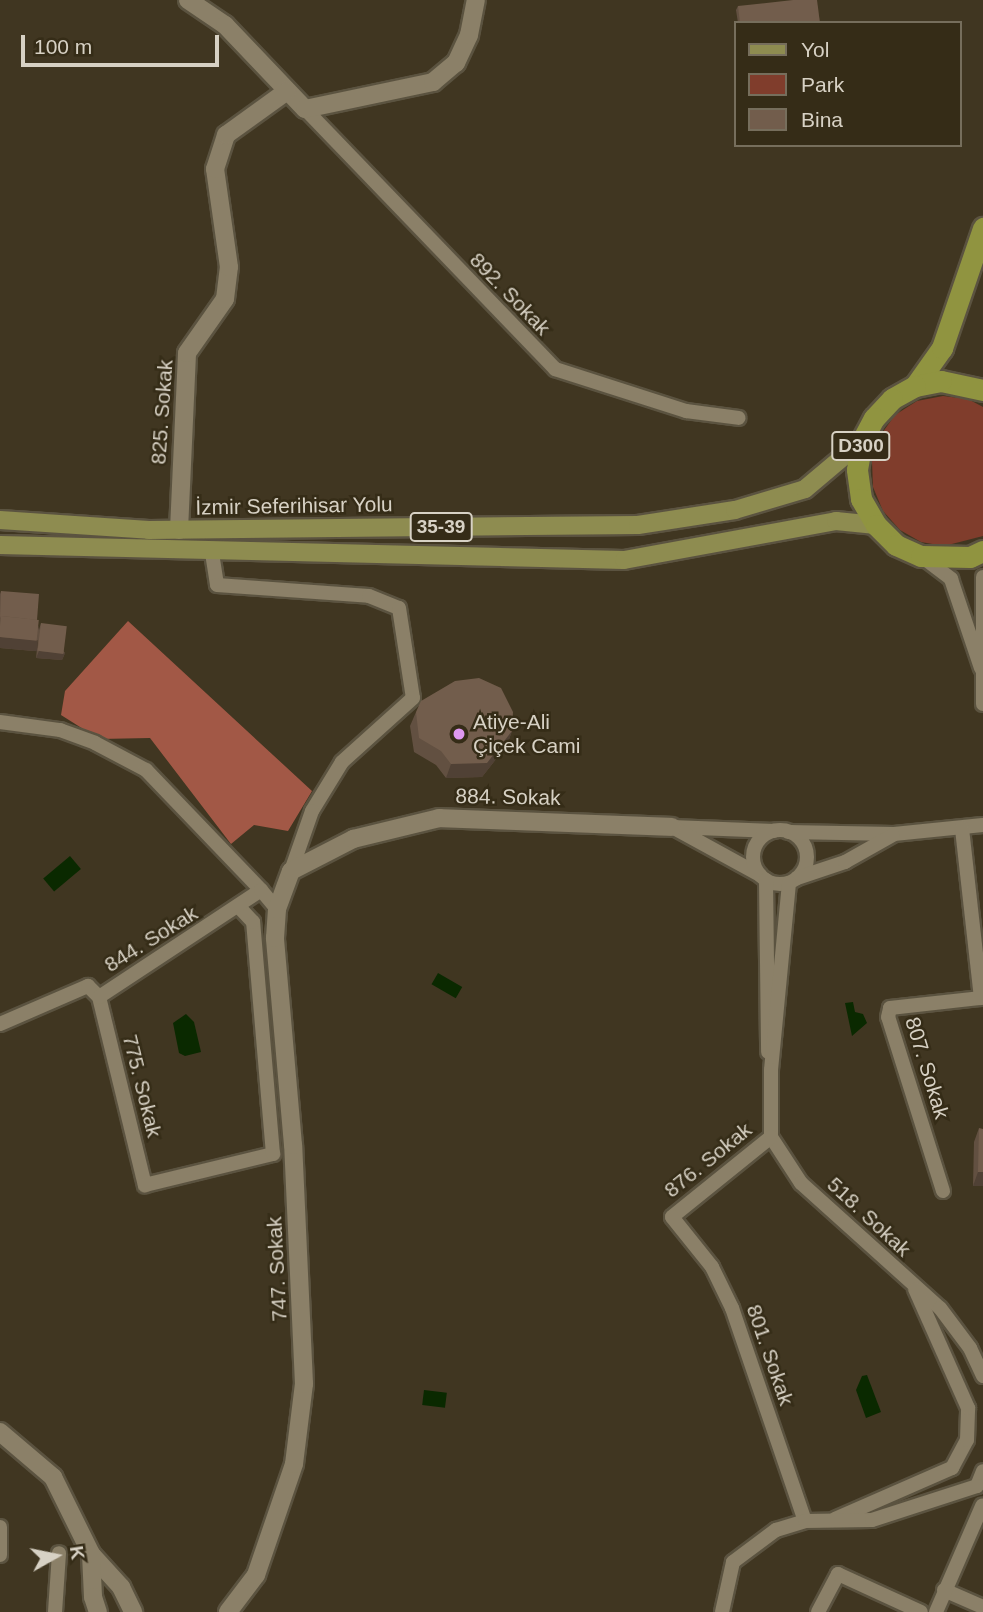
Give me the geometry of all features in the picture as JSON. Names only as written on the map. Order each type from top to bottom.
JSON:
[{"type":"highway","points":[[915,386],[942,348],[983,228]]},
{"type":"highway","points":[[915,386],[941,381],[983,390]]},
{"type":"highway","name":"D300","points":[[915,386],[892,399],[874,418],[862,441],[857,470],[861,499],[876,525],[896,545],[921,556],[970,556],[983,551]]},
{"type":"main road","name":"İzmir Seferihisar Yolu","points":[[0,520],[179,530],[638,525],[735,510],[805,489],[862,441]]},
{"type":"main road","name":"35-39","points":[[0,545],[212,554],[624,561],[836,521],[876,525]]},
{"type":"street","points":[[195,2],[225,25],[304,109],[433,82],[456,63],[469,35],[476,0]]},
{"type":"street","name":"825. Sokak","points":[[179,530],[187,353],[225,299],[229,267],[215,169],[226,135],[287,91]]},
{"type":"street","name":"892. Sokak","points":[[304,109],[555,369],[686,411],[739,418]]},
{"type":"street","points":[[0,722],[60,730],[95,743],[146,771],[277,909],[312,811],[342,762],[413,698],[399,608],[369,596],[217,585],[212,554]]},
{"type":"street","points":[[921,556],[951,579],[982,668]]},
{"type":"street","points":[[983,577],[983,704]]},
{"type":"street","name":"884. Sokak","points":[[291,871],[353,839],[439,818],[894,834],[983,825]]},
{"type":"street","points":[[672,827],[763,877],[792,881],[845,862],[894,834]]},
{"type":"street","name":"807. Sokak","points":[[943,1191],[888,1017],[890,1007],[981,998],[962,828]]},
{"type":"street","points":[[771,1070],[766,1037],[763,877],[755,849],[781,831],[806,849],[806,866],[792,881],[771,1070],[771,1137]]},
{"type":"street","name":"844. Sokak","points":[[0,1024],[88,986],[99,997],[240,908],[261,890]]},
{"type":"street","name":"775. Sokak","points":[[99,997],[145,1185],[273,1154],[253,922],[240,908]]},
{"type":"street","name":"747. Sokak","points":[[228,1612],[256,1575],[295,1464],[304,1384],[293,1145],[275,938],[277,909]]},
{"type":"street","name":"876. Sokak","points":[[671,1217],[771,1137]]},
{"type":"street","name":"518. Sokak","points":[[771,1137],[801,1183],[940,1308],[971,1348],[983,1376]]},
{"type":"street","name":"801. Sokak","points":[[671,1217],[712,1268],[732,1308],[805,1521]]},
{"type":"street","points":[[835,1519],[952,1468],[967,1440],[968,1408],[915,1288]]},
{"type":"street","points":[[0,1432],[53,1477],[91,1555],[121,1587],[133,1612]]},
{"type":"street","points":[[936,1612],[982,1506],[977,1486],[983,1471]]},
{"type":"street","points":[[722,1612],[733,1562],[776,1530],[805,1521],[872,1520],[977,1486]]},
{"type":"street","points":[[0,1527],[0,1555]]},
{"type":"street","points":[[55,1612],[59,1553]]},
{"type":"street","points":[[91,1555],[93,1597],[99,1612]]},
{"type":"street","points":[[818,1612],[838,1574],[921,1612]]},
{"type":"street","points":[[944,1590],[983,1607]]},
{"type":"green space","points":[[943,396],[968,399],[983,407],[983,536],[944,546],[921,542],[900,530],[883,511],[873,487],[872,461],[880,436],[895,415],[917,401]]},
{"type":"shaded area","points":[[128,621],[312,791],[288,831],[254,825],[231,844],[150,738],[99,739],[61,715],[65,691]]},
{"type":"shaded area","points":[[70,856],[81,869],[54,892],[43,878]]},
{"type":"shaded area","points":[[438,973],[462,987],[456,998],[431,984]]},
{"type":"shaded area","points":[[853,1002],[855,1012],[863,1014],[867,1023],[852,1036],[845,1003]]},
{"type":"shaded area","points":[[186,1014],[194,1022],[201,1052],[185,1056],[179,1053],[173,1023]]},
{"type":"shaded area","points":[[867,1375],[881,1412],[866,1418],[856,1390],[862,1376]]},
{"type":"shaded area","points":[[424,1390],[447,1393],[445,1408],[422,1405]]},
{"type":"building","points":[[817,0],[820,21],[740,21],[738,6]]},
{"type":"building","points":[[1,591],[39,594],[37,620],[1,616],[0,619]]},
{"type":"building","points":[[1,616],[39,620],[37,641],[0,637]]},
{"type":"building","points":[[41,623],[67,626],[63,654],[38,651]]},
{"type":"building","name":"Atiye-Ali Çiçek Cami","points":[[479,678],[501,688],[513,712],[512,731],[487,763],[451,764],[441,751],[419,738],[416,712],[421,701],[455,681]]},
{"type":"building","points":[[979,1128],[983,1129],[983,1172],[978,1172]]},
{"type":"place","name":"Atiye-Ali Çiçek Cami","points":[[459,734]]}]
